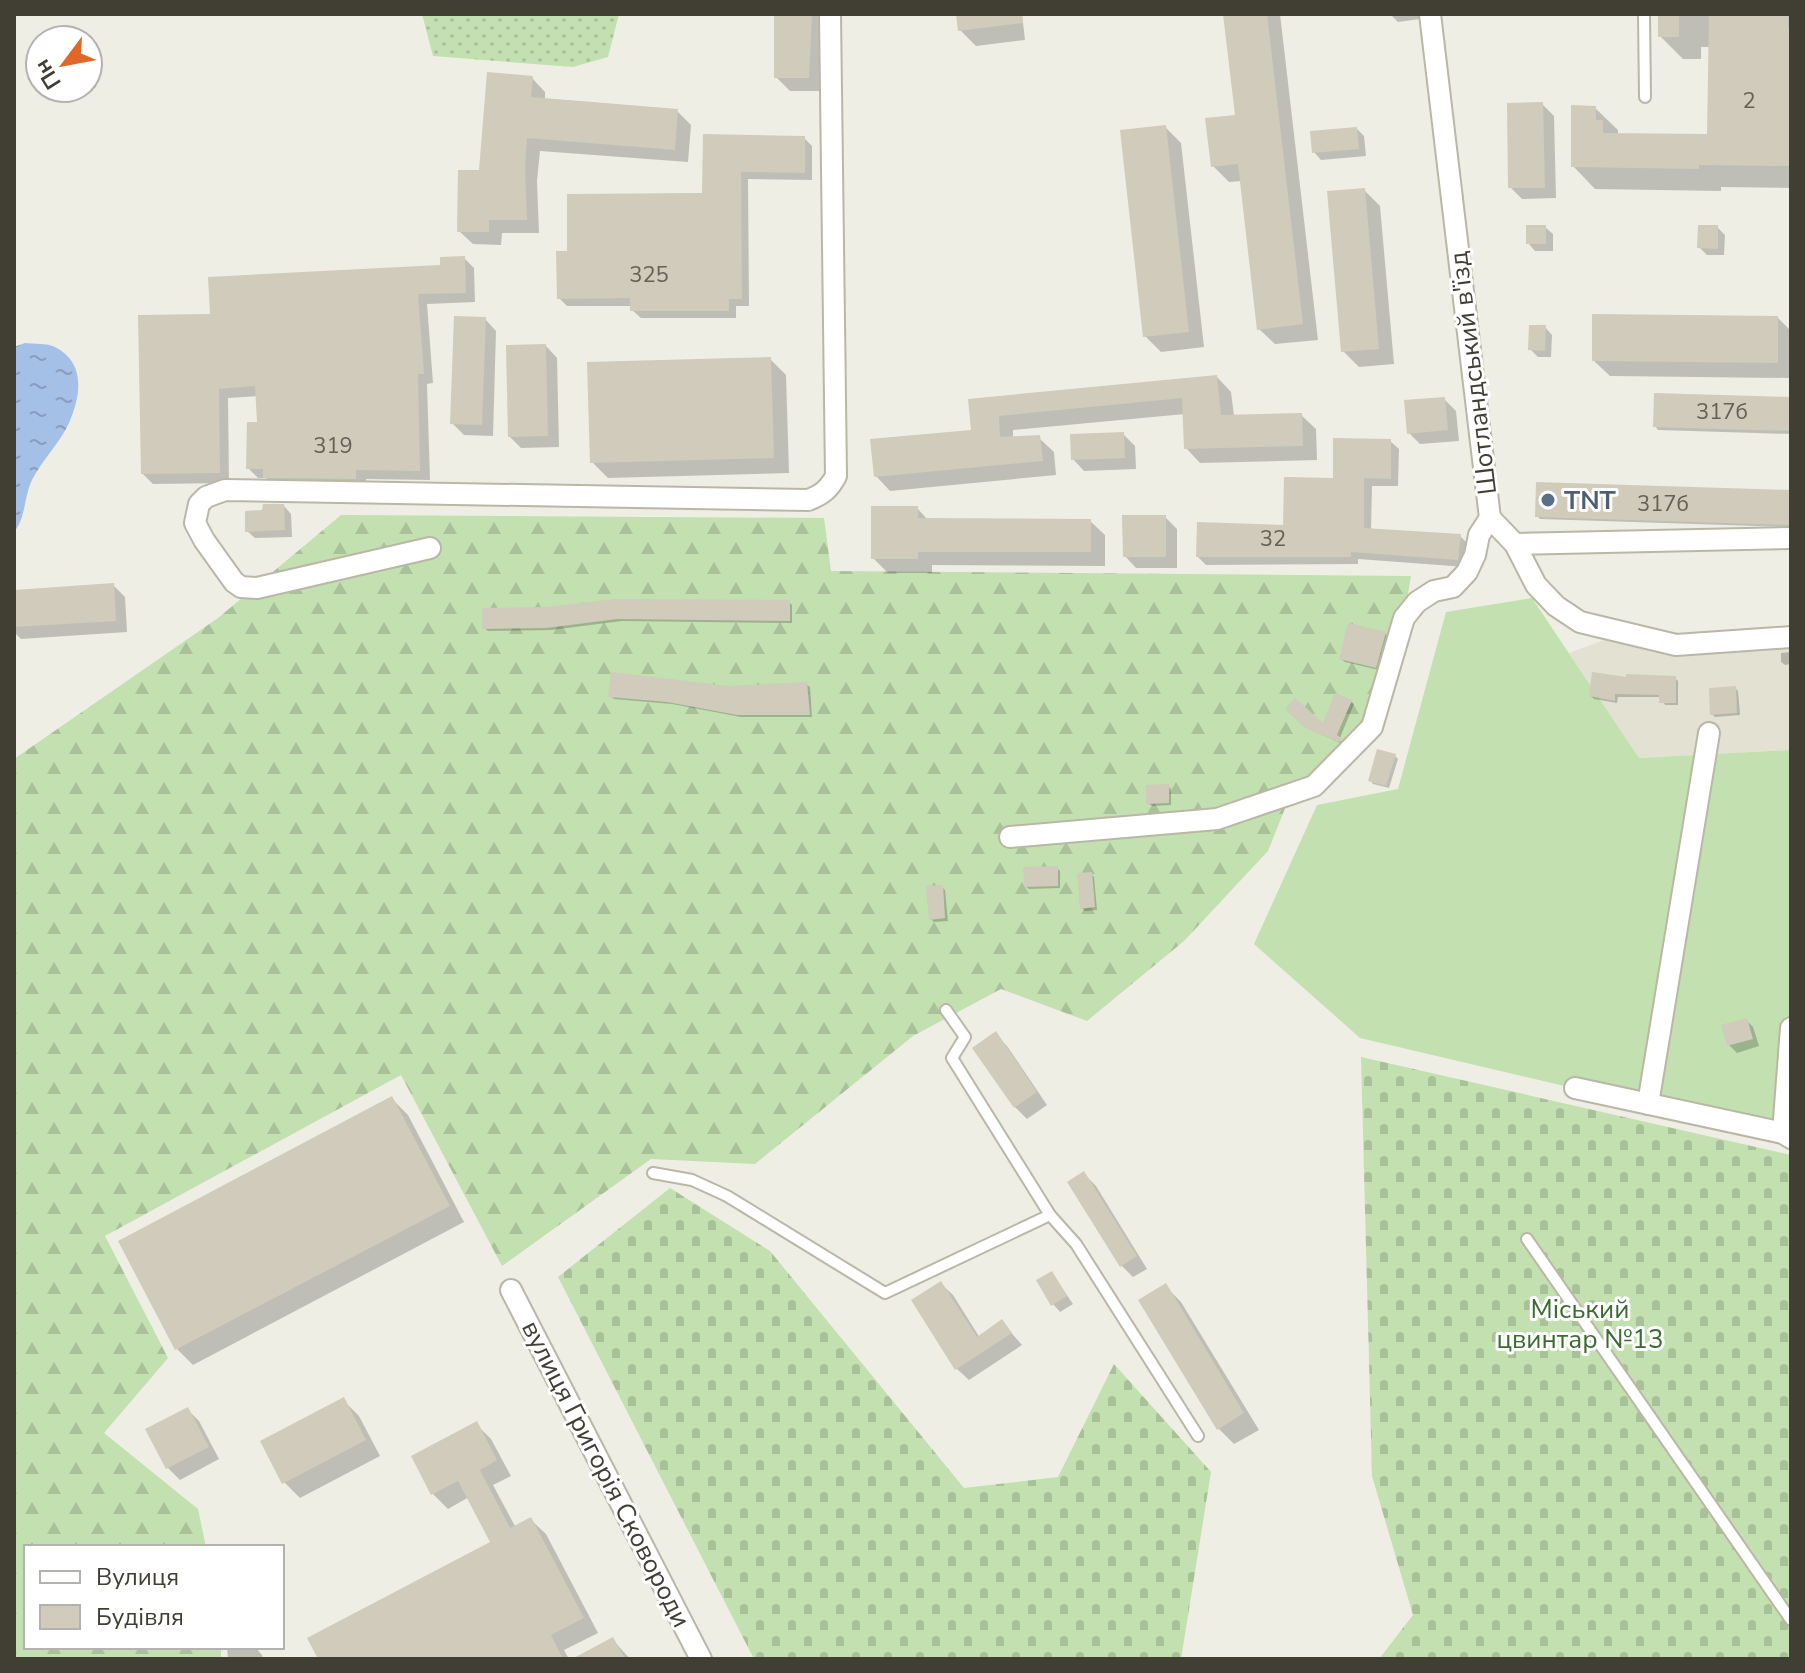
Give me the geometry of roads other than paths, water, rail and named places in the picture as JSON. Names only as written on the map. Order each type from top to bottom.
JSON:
[{"type":"street","points":[[430,548],[331,573],[249,589],[234,582],[198,532],[196,513],[206,497],[225,490],[808,500],[830,487],[836,476],[830,14]]},
{"type":"street","name":"Шотландський в'їзд","points":[[1010,837],[1217,819],[1314,786],[1372,727],[1404,618],[1417,602],[1434,591],[1453,587],[1467,572],[1479,535],[1490,518],[1430,14]]},
{"type":"street","points":[[1490,518],[1515,544],[1536,585],[1556,606],[1580,622],[1676,645],[1791,637]]},
{"type":"street","points":[[1515,544],[1791,538]]},
{"type":"street","points":[[1648,1104],[1709,733]]},
{"type":"street","points":[[1575,1088],[1787,1135],[1791,1028]]},
{"type":"street","name":"вулиця Григорія Сковороди","points":[[511,1290],[701,1659]]},
{"type":"lane","points":[[1644,14],[1645,97]]},
{"type":"lane","points":[[946,1010],[965,1037],[952,1058],[1050,1215],[1076,1244],[1198,1436]]},
{"type":"lane","points":[[653,1173],[692,1180],[727,1196],[885,1293],[1050,1215]]},
{"type":"lane","points":[[1527,1239],[1791,1620]]},
{"type":"water","points":[[25,343],[52,346],[65,354],[76,371],[78,391],[65,430],[32,480],[21,520],[14,532],[14,347]]},
{"type":"place","name":"TNT","points":[[1548,500]]},
{"type":"park label","name":"Міський цвинтар №13","points":[[1580,1324]]}]
